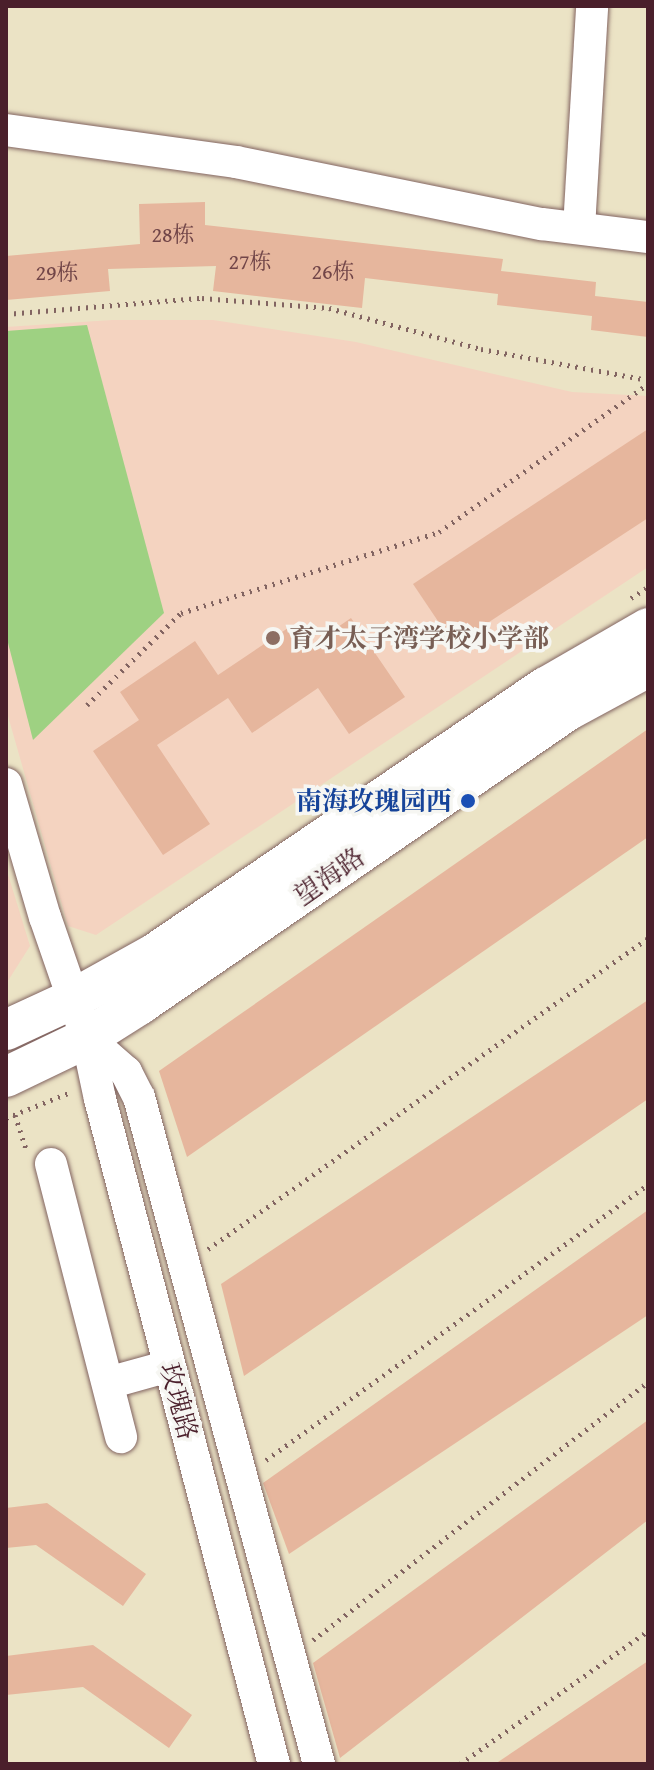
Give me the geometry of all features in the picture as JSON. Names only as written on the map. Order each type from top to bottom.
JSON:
[{"type":"main road","name":"望海路","points":[[6,1030],[73,999],[154,954],[546,687],[648,628]]},
{"type":"main road","name":"望海路","points":[[6,1077],[87,1038],[168,987],[567,711],[648,667]]},
{"type":"street","points":[[579,228],[592,6]]},
{"type":"street","points":[[6,130],[236,162],[579,228],[648,237]]},
{"type":"street","name":"玫瑰路","points":[[6,784],[45,917],[87,1038],[100,1099],[274,1764]]},
{"type":"street","points":[[87,1038],[118,1062],[133,1082],[319,1764]]},
{"type":"street","points":[[51,1164],[121,1437]]},
{"type":"street","points":[[108,1383],[169,1366]]},
{"type":"path","points":[[6,314],[202,298],[329,308],[481,349],[648,382]]},
{"type":"path","points":[[87,705],[181,613],[439,532],[648,382]]},
{"type":"path","points":[[185,1265],[648,938]]},
{"type":"path","points":[[6,1118],[71,1092]]},
{"type":"path","points":[[242,1477],[648,1184]]},
{"type":"path","points":[[290,1658],[648,1382]]},
{"type":"path","points":[[460,1764],[648,1631]]},
{"type":"shaded area","name":"育才太子湾学校小学部","points":[[112,320],[213,320],[356,342],[572,392],[648,396],[648,567],[96,935],[68,926],[6,709],[6,327]]},
{"type":"shaded area","points":[[6,868],[30,946],[6,984]]},
{"type":"green space","points":[[87,325],[164,613],[33,740],[6,635],[6,331]]},
{"type":"building","points":[[205,202],[205,225],[503,259],[501,271],[596,282],[595,296],[648,302],[648,337],[591,330],[592,316],[497,305],[498,294],[365,278],[362,308],[213,291],[216,266],[108,269],[110,291],[6,300],[6,256],[140,244],[139,204]]},
{"type":"building","points":[[648,429],[648,518],[454,645],[413,584]]},
{"type":"building","points":[[351,618],[405,697],[349,734],[318,688],[252,733],[228,698],[157,745],[210,824],[163,855],[93,751],[139,720],[120,692],[195,641],[218,675],[288,628],[303,651]]},
{"type":"building","points":[[648,729],[648,837],[187,1157],[159,1071]]},
{"type":"building","points":[[648,1000],[648,1099],[244,1376],[221,1284]]},
{"type":"building","points":[[648,1210],[648,1315],[289,1554],[263,1483]]},
{"type":"building","points":[[648,1420],[648,1520],[340,1758],[313,1663]]},
{"type":"building","points":[[47,1503],[146,1574],[123,1606],[36,1545],[6,1548],[6,1508]]},
{"type":"building","points":[[93,1645],[192,1715],[169,1748],[83,1687],[6,1695],[6,1656]]},
{"type":"building","points":[[648,1661],[648,1764],[495,1764]]},
{"type":"place","name":"育才太子湾学校小学部","points":[[273,638]]},
{"type":"place","name":"南海玫瑰园西","points":[[468,801]]}]
